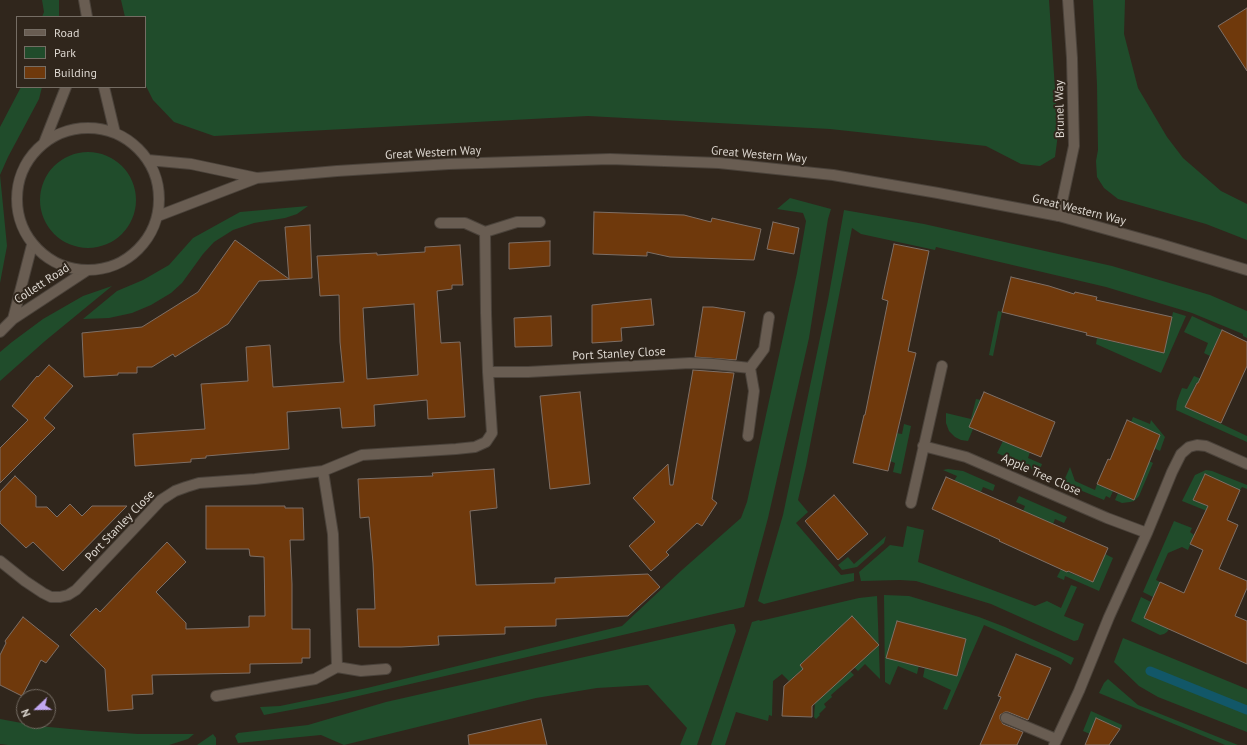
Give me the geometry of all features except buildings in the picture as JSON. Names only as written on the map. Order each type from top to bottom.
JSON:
[{"type":"street","points":[[84,0],[87,16]]},
{"type":"street","name":"Brunel Way","points":[[1059,216],[1074,146],[1072,58],[1068,0]]},
{"type":"street","points":[[44,143],[66,88]]},
{"type":"street","points":[[104,88],[115,133]]},
{"type":"street","points":[[78,128],[97,128],[115,133],[134,144],[148,160],[156,177],[160,196],[158,216],[148,238],[132,256],[110,268],[86,271],[66,268],[48,259],[32,245],[21,225],[16,203],[19,180],[28,159],[44,143],[60,133],[78,128]]},
{"type":"street","name":"Great Western Way","points":[[158,216],[257,178],[449,164],[610,159],[720,163],[833,175],[938,192],[1059,216],[1247,270]]},
{"type":"street","name":"Great Western Way","points":[[148,160],[191,164],[257,178]]},
{"type":"street","points":[[440,224],[465,222],[485,232],[517,222],[540,222]]},
{"type":"street","name":"Port Stanley Close","points":[[0,561],[43,593],[51,597],[60,597],[68,595],[76,590],[162,500],[175,491],[186,486],[199,483],[256,479],[323,471],[362,455],[456,449],[475,447],[486,442],[492,433],[486,320],[485,232]]},
{"type":"street","name":"Collett Road","points":[[12,319],[32,245]]},
{"type":"street","name":"Collett Road","points":[[0,332],[12,319],[86,271]]},
{"type":"street","points":[[748,436],[754,391],[750,368],[764,349],[769,317]]},
{"type":"street","name":"Port Stanley Close","points":[[488,372],[528,372],[690,363],[750,368]]},
{"type":"street","points":[[911,503],[942,366]]},
{"type":"street","points":[[1006,718],[1055,742],[1088,670],[1109,617],[1181,454],[1189,447],[1197,445],[1206,446],[1247,464]]},
{"type":"street","name":"Apple Tree Close","points":[[923,446],[966,456],[1100,515],[1147,533]]},
{"type":"street","points":[[323,471],[333,534],[337,667]]},
{"type":"street","points":[[216,696],[315,679],[337,667],[361,671],[386,669]]},
{"type":"green space","points":[[42,0],[59,0],[59,16],[42,16],[44,12]]},
{"type":"green space","points":[[121,0],[1049,0],[1058,134],[1055,157],[1040,166],[1021,164],[986,146],[830,129],[588,116],[214,136],[174,122],[153,100],[146,86],[146,16],[125,16]]},
{"type":"green space","points":[[1093,0],[1125,0],[1124,34],[1138,88],[1167,137],[1183,158],[1221,191],[1247,204],[1247,240],[1206,224],[1118,199],[1104,188],[1097,177],[1096,161],[1098,150],[1097,85]]},
{"type":"green space","points":[[20,88],[42,88],[39,99],[0,175],[0,127]]},
{"type":"green space","points":[[88,152],[106,156],[122,166],[132,182],[136,200],[132,218],[122,234],[106,244],[88,248],[70,244],[54,234],[44,218],[40,200],[44,182],[54,166],[70,156]]},
{"type":"green space","points":[[0,175],[7,246],[0,283]]},
{"type":"green space","points":[[790,198],[831,209],[828,219],[809,338],[768,518],[744,607],[328,703],[264,715],[260,707],[280,706],[367,688],[622,626],[741,518],[747,502],[797,273],[806,221],[803,213],[777,209]]},
{"type":"green space","points":[[308,206],[297,214],[285,218],[254,223],[233,230],[214,242],[203,254],[182,283],[171,293],[151,305],[132,313],[109,318],[83,319],[117,291],[143,280],[169,265],[193,238],[240,212]]},
{"type":"green space","points":[[844,210],[924,224],[1112,266],[1210,295],[1247,311],[1247,338],[1243,336],[1243,334],[1192,313],[1106,287],[936,247],[935,250],[861,234],[852,228],[806,466],[798,500],[808,512],[796,523],[841,575],[854,573],[854,581],[764,604],[758,601],[783,515],[828,300]]},
{"type":"green space","points":[[112,286],[45,341],[0,381],[0,352],[43,319],[83,296]]},
{"type":"green space","points":[[998,311],[1002,312],[993,356],[989,355]]},
{"type":"green space","points":[[1173,312],[1186,316],[1161,373],[1096,344],[1097,338],[1164,353]]},
{"type":"green space","points":[[1192,316],[1222,330],[1210,356],[1204,353],[1208,343],[1184,332]]},
{"type":"green space","points":[[1194,376],[1206,381],[1204,386],[1196,383],[1186,407],[1247,436],[1247,442],[1176,410],[1177,401],[1182,388],[1187,389]]},
{"type":"green space","points":[[976,399],[981,400],[970,427],[973,429],[968,441],[961,440],[949,431],[946,423],[946,413],[971,419]]},
{"type":"green space","points":[[1133,417],[1150,424],[1151,420],[1165,437],[1160,451],[1154,448],[1131,422]]},
{"type":"green space","points":[[904,424],[911,426],[901,474],[893,472],[895,463],[890,461],[896,433],[902,434]]},
{"type":"green space","points":[[1003,441],[1030,452],[1028,458],[1042,464],[1039,472],[997,453]]},
{"type":"green space","points":[[1149,461],[1153,463],[1139,496],[1134,501],[1130,502],[1122,503],[1115,500],[1118,493],[1134,500],[1144,475],[1142,474]]},
{"type":"green space","points":[[1070,467],[1075,481],[1095,490],[1097,484],[1113,491],[1110,498],[1106,496],[1104,500],[1063,483]]},
{"type":"green space","points":[[948,469],[963,471],[995,485],[993,491],[983,487],[981,492],[954,481],[957,476],[943,470]]},
{"type":"green space","points":[[1206,470],[1247,485],[1247,489],[1242,487],[1240,490],[1205,474],[1193,500],[1210,507],[1207,511],[1182,501],[1195,475]]},
{"type":"green space","points":[[1019,496],[1067,517],[1064,523],[1055,519],[1053,524],[1023,511],[1025,506],[1016,502]]},
{"type":"green space","points":[[1174,521],[1192,528],[1190,532],[1194,535],[1188,550],[1182,547],[1168,553],[1156,580],[1160,582],[1153,597],[1143,592]]},
{"type":"green space","points":[[907,526],[924,530],[918,562],[1035,606],[1047,601],[1061,608],[1071,585],[1077,587],[1064,616],[1084,624],[1078,640],[1074,641],[991,604],[916,581],[861,581],[859,572],[890,545],[903,547]]},
{"type":"green space","points":[[886,536],[884,543],[857,567],[842,570],[838,565],[848,557],[854,564]]},
{"type":"green space","points":[[1105,554],[1113,558],[1099,591],[1065,576],[1064,580],[1057,577],[1061,569],[1093,582]]},
{"type":"green space","points":[[884,595],[909,596],[979,617],[1074,658],[1071,665],[1060,658],[984,625],[947,710],[943,709],[951,690],[923,677],[925,667],[957,676],[966,639],[897,622],[887,658],[917,666],[919,665],[917,674],[898,666],[890,685],[885,682]]},
{"type":"green space","points":[[877,596],[880,679],[865,664],[858,671],[822,644],[800,665],[803,669],[789,681],[782,674],[773,681],[772,716],[769,715],[768,721],[736,712],[725,745],[711,745],[752,622],[859,598]]},
{"type":"green space","points":[[1141,597],[1151,602],[1169,629],[1167,632],[1160,635],[1131,621]]},
{"type":"green space","points":[[734,624],[736,631],[697,745],[680,745],[687,728],[648,685],[597,688],[536,698],[344,745],[321,735],[238,743],[235,736],[238,733],[308,725],[386,702]]},
{"type":"green space","points":[[1123,638],[1247,689],[1247,732],[1158,697],[1139,686],[1114,662]]},
{"type":"green space","points":[[849,670],[854,675],[831,695],[832,697],[824,704],[826,707],[816,719],[814,717],[815,702]]},
{"type":"green space","points":[[1108,679],[1138,705],[1238,745],[1225,745],[1099,693],[1104,683]]},
{"type":"green space","points":[[1091,711],[1122,725],[1121,729],[1096,718],[1090,734],[1083,731]]},
{"type":"green space","points":[[0,719],[16,722],[16,729],[56,729],[56,728],[138,734],[194,734],[188,739],[169,745],[0,744]]},
{"type":"green space","points":[[213,734],[216,738],[216,745],[197,745]]},
{"type":"waterway","points":[[1150,671],[1247,710]]}]
